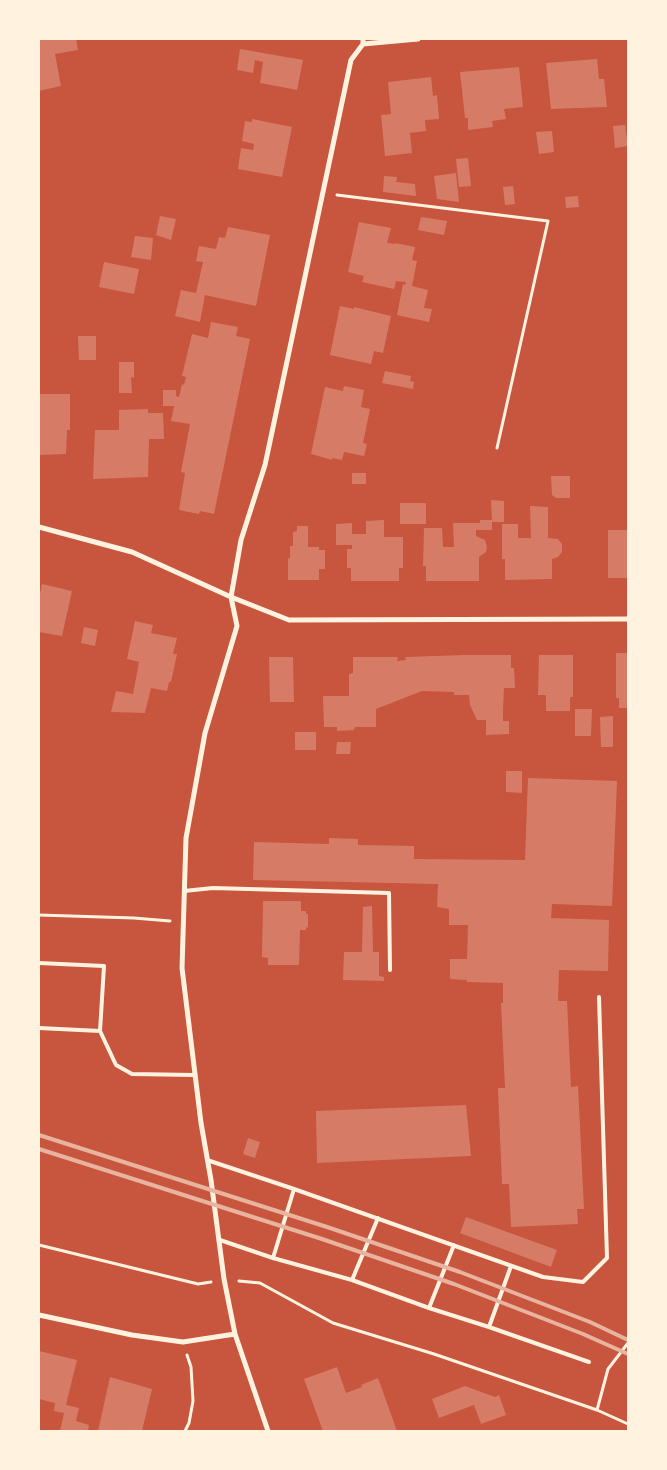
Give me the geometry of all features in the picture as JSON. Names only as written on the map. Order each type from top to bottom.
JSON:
[{"type":"street","points":[[268,1431],[236,1334],[224,1278],[220,1240],[194,1075],[182,968],[186,838],[205,734],[238,626],[231,597],[241,540],[265,465],[351,60],[363,41],[418,39]]},
{"type":"street","points":[[39,527],[132,552],[231,597],[289,620],[628,619]]},
{"type":"street","points":[[39,1315],[132,1335],[183,1342],[236,1334]]},
{"type":"lane","points":[[184,891],[213,888],[389,893],[390,970]]},
{"type":"lane","points":[[39,963],[104,966],[100,1031],[116,1065],[132,1074],[194,1075]]},
{"type":"lane","points":[[207,1160],[294,1188],[543,1277],[583,1282],[607,1258],[599,998]]},
{"type":"lane","points":[[39,1028],[100,1031]]},
{"type":"lane","points":[[273,1258],[294,1188]]},
{"type":"lane","points":[[352,1280],[378,1218]]},
{"type":"lane","points":[[220,1240],[273,1258],[352,1280],[589,1362]]},
{"type":"lane","points":[[429,1308],[454,1245]]},
{"type":"lane","points":[[489,1326],[511,1266]]},
{"type":"path","points":[[324,193],[548,221],[497,448]]},
{"type":"path","points":[[39,915],[134,918],[184,922]]},
{"type":"path","points":[[39,1245],[198,1284],[224,1278],[260,1284],[333,1323],[434,1354],[597,1410],[628,1424]]},
{"type":"path","points":[[183,1342],[191,1368],[193,1401],[189,1423],[185,1431]]},
{"type":"path","points":[[597,1410],[608,1369],[628,1343]]},
{"type":"building","points":[[39,39],[76,39],[78,50],[55,54],[61,86],[39,91]]},
{"type":"building","points":[[240,49],[303,60],[297,90],[260,83],[263,62],[255,60],[253,73],[237,70]]},
{"type":"building","points":[[597,59],[599,79],[604,79],[607,107],[551,109],[546,63]]},
{"type":"building","points":[[519,67],[523,107],[504,109],[506,119],[492,121],[493,127],[468,130],[468,118],[465,118],[460,72]]},
{"type":"building","points":[[431,77],[433,96],[437,95],[439,119],[425,120],[426,131],[410,133],[412,153],[385,156],[381,115],[391,114],[388,82]]},
{"type":"building","points":[[252,119],[292,127],[282,177],[238,169],[241,148],[253,150],[254,144],[242,141],[245,121],[252,122]]},
{"type":"building","points":[[625,125],[628,146],[615,148],[613,126]]},
{"type":"building","points":[[552,131],[554,152],[539,154],[536,132]]},
{"type":"building","points":[[468,158],[471,186],[459,187],[456,159]]},
{"type":"building","points":[[456,173],[459,202],[437,199],[434,176]]},
{"type":"building","points":[[384,176],[397,177],[396,182],[415,184],[416,196],[383,192]]},
{"type":"building","points":[[513,186],[515,204],[505,205],[503,187]]},
{"type":"building","points":[[578,196],[579,207],[566,208],[565,197]]},
{"type":"building","points":[[160,216],[176,219],[171,240],[156,235]]},
{"type":"building","points":[[421,217],[447,221],[444,235],[418,230]]},
{"type":"building","points":[[359,222],[391,228],[387,243],[415,247],[412,260],[417,261],[412,286],[428,290],[424,308],[432,309],[429,322],[397,315],[403,284],[405,285],[406,282],[396,281],[394,289],[362,282],[364,276],[348,272]]},
{"type":"building","points":[[228,227],[270,235],[256,306],[205,295],[200,322],[175,316],[181,290],[196,293],[203,262],[196,261],[199,246],[216,249],[219,237],[225,238]]},
{"type":"building","points":[[135,236],[153,238],[151,260],[131,257]]},
{"type":"building","points":[[104,262],[139,269],[134,294],[99,287]]},
{"type":"building","points":[[340,306],[354,309],[354,307],[391,316],[383,353],[374,351],[371,364],[330,355]]},
{"type":"building","points":[[211,322],[238,327],[236,336],[250,339],[214,514],[200,511],[199,514],[179,510],[185,473],[181,472],[190,424],[171,421],[174,406],[163,406],[163,390],[176,390],[176,396],[179,397],[186,377],[182,376],[192,334],[208,338]]},
{"type":"building","points":[[78,336],[96,336],[96,360],[79,360]]},
{"type":"building","points":[[119,362],[134,362],[134,378],[131,377],[132,393],[119,393]]},
{"type":"building","points":[[385,371],[411,376],[410,381],[414,382],[413,389],[382,383]]},
{"type":"building","points":[[344,386],[364,390],[361,407],[370,409],[363,443],[367,444],[364,456],[344,452],[342,460],[332,458],[332,460],[311,454],[325,387],[343,391]]},
{"type":"building","points":[[39,394],[70,394],[70,430],[67,430],[66,454],[39,455]]},
{"type":"building","points":[[148,409],[148,413],[163,413],[164,439],[149,439],[148,477],[93,479],[95,430],[119,430],[119,410]]},
{"type":"building","points":[[352,473],[366,473],[366,484],[352,484]]},
{"type":"building","points":[[551,476],[570,476],[570,498],[556,498],[552,495]]},
{"type":"building","points":[[491,500],[504,501],[504,522],[492,522]]},
{"type":"building","points":[[400,503],[426,503],[426,524],[400,524]]},
{"type":"building","points":[[530,506],[548,507],[548,538],[558,539],[562,544],[562,552],[558,557],[552,559],[552,579],[505,580],[505,559],[502,559],[502,524],[518,524],[518,538],[531,538]]},
{"type":"building","points":[[384,520],[384,537],[403,537],[403,568],[399,568],[399,581],[351,581],[351,568],[347,568],[347,549],[352,549],[352,545],[336,545],[336,524],[352,523],[352,534],[366,534],[366,521]]},
{"type":"building","points":[[480,520],[492,520],[492,530],[476,530],[476,536],[485,540],[487,547],[486,552],[479,557],[479,581],[426,581],[426,566],[423,566],[424,528],[442,528],[443,547],[454,547],[453,523],[480,523]]},
{"type":"building","points":[[297,526],[308,526],[308,547],[319,547],[319,550],[325,550],[325,569],[319,569],[319,580],[288,580],[290,546],[293,546],[293,532],[297,531]]},
{"type":"building","points":[[608,530],[628,530],[628,578],[608,578]]},
{"type":"building","points":[[42,584],[72,591],[62,636],[39,632],[39,599]]},
{"type":"building","points":[[135,621],[153,625],[151,633],[177,638],[173,654],[177,654],[171,682],[169,682],[167,691],[151,688],[145,713],[111,712],[116,691],[133,694],[139,662],[127,659]]},
{"type":"building","points":[[84,627],[98,630],[95,646],[81,643]]},
{"type":"building","points":[[616,653],[628,653],[628,708],[619,708],[619,698],[616,698]]},
{"type":"building","points":[[511,655],[511,668],[514,668],[515,688],[504,688],[503,710],[503,721],[509,721],[509,734],[486,735],[486,720],[477,720],[470,705],[469,695],[454,695],[454,692],[422,691],[376,709],[376,727],[355,727],[354,730],[337,731],[337,727],[324,727],[323,696],[349,696],[349,674],[353,673],[353,657],[398,657],[397,661],[406,660],[405,657]]},
{"type":"building","points":[[539,655],[573,655],[573,697],[570,697],[570,711],[546,711],[546,695],[538,695]]},
{"type":"building","points":[[269,657],[293,657],[294,702],[270,702]]},
{"type":"building","points":[[575,709],[592,709],[591,736],[575,736]]},
{"type":"building","points":[[613,716],[613,747],[601,747],[600,717]]},
{"type":"building","points":[[295,732],[316,732],[316,750],[295,750]]},
{"type":"building","points":[[337,742],[351,742],[350,754],[336,754]]},
{"type":"building","points":[[506,771],[522,771],[522,793],[506,792]]},
{"type":"building","points":[[528,778],[617,781],[612,906],[552,904],[551,918],[609,920],[608,971],[559,970],[558,1001],[567,1001],[571,1087],[578,1086],[584,1209],[577,1209],[578,1224],[511,1227],[509,1184],[502,1184],[498,1088],[505,1088],[501,1003],[503,1003],[503,983],[467,982],[467,980],[450,979],[450,959],[467,959],[468,925],[449,925],[449,909],[437,907],[438,884],[253,880],[254,842],[329,844],[329,838],[358,839],[358,845],[414,846],[414,859],[525,860]]},
{"type":"building","points":[[263,901],[301,901],[301,911],[306,911],[306,914],[308,914],[308,928],[300,930],[299,965],[268,965],[268,958],[262,957]]},
{"type":"building","points":[[372,906],[373,952],[379,952],[379,976],[384,977],[384,981],[343,980],[344,952],[362,952],[363,907]]},
{"type":"building","points":[[466,1105],[471,1156],[317,1163],[316,1111]]},
{"type":"building","points":[[248,1138],[260,1142],[255,1158],[243,1154]]},
{"type":"building","points":[[466,1217],[557,1250],[551,1267],[460,1233]]},
{"type":"building","points":[[39,1351],[77,1360],[66,1405],[79,1408],[76,1421],[89,1425],[88,1431],[60,1431],[64,1413],[54,1411],[55,1403],[39,1399]]},
{"type":"building","points":[[337,1367],[346,1393],[378,1378],[397,1431],[323,1431],[304,1379]]},
{"type":"building","points":[[110,1377],[152,1389],[142,1431],[98,1431]]},
{"type":"building","points":[[465,1386],[495,1397],[499,1395],[506,1415],[481,1424],[474,1405],[439,1418],[432,1399]]},
{"type":"railway","points":[[39,1135],[327,1227],[460,1272],[590,1322],[628,1340]]},
{"type":"railway","points":[[39,1149],[322,1239],[454,1284],[583,1334],[628,1354]]}]
